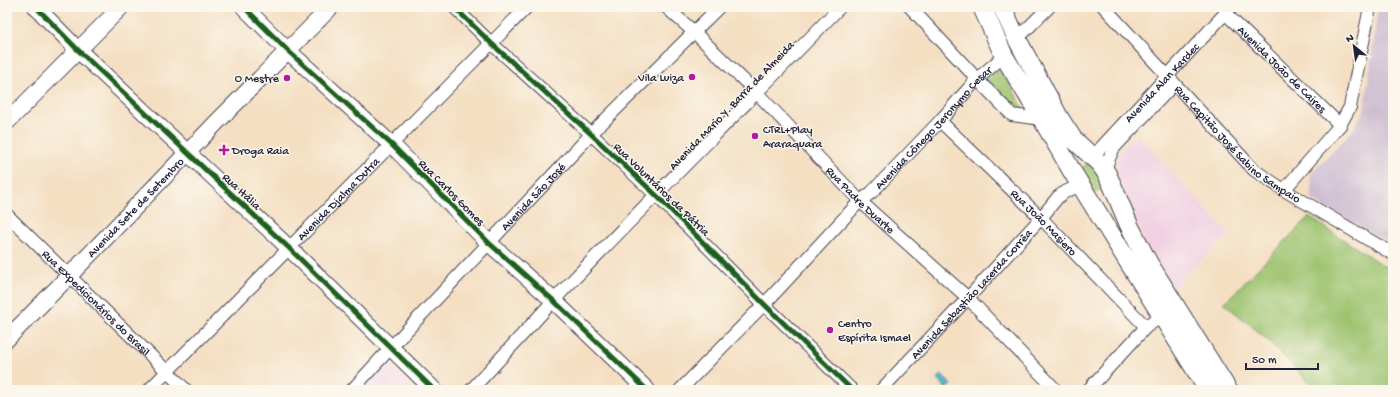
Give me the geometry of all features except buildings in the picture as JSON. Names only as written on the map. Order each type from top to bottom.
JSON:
[{"type":"main road","points":[[982,7],[1004,56],[1081,186],[1206,389]]},
{"type":"main road","points":[[1002,7],[1017,39],[1060,119],[1073,139],[1100,164],[1110,181],[1129,225],[1148,262],[1228,390]]},
{"type":"main road","points":[[1091,156],[1080,163],[1081,186],[1096,201],[1104,198],[1110,193],[1110,181]]},
{"type":"street","name":"Rua Itália","points":[[36,7],[78,50],[289,248],[390,349],[434,390]]},
{"type":"street","points":[[7,122],[121,7]]},
{"type":"street","name":"Rua Carlos Gomes","points":[[244,7],[287,50],[392,145],[489,243],[554,301],[647,390]]},
{"type":"street","name":"Avenida Sete de Setembro","points":[[7,339],[287,50],[331,7]]},
{"type":"street","name":"Rua Voluntários da Pátria","points":[[454,7],[656,195],[852,390]]},
{"type":"street","name":"Avenida Djalma Dutra","points":[[149,390],[527,7]]},
{"type":"street","name":"Rua Padre Duarte","points":[[666,7],[757,93],[860,201],[968,298],[1056,390]]},
{"type":"street","name":"Avenida São José","points":[[352,390],[591,134],[719,7]]},
{"type":"street","name":"Avenida Mario Y. Barra de Almeida","points":[[471,390],[656,195],[840,7]]},
{"type":"street","points":[[910,7],[1012,115],[1042,119]]},
{"type":"street","points":[[1017,39],[1049,7]]},
{"type":"street","name":"Rua Capitão José Sabino Sampaio","points":[[1104,7],[1254,170],[1284,190],[1393,254]]},
{"type":"street","points":[[1284,190],[1340,125],[1350,107],[1370,7]]},
{"type":"street","name":"Avenida Alan Kardec","points":[[1110,181],[1107,164],[1113,149],[1228,10]]},
{"type":"street","name":"Avenida João de Caires","points":[[1228,10],[1340,125]]},
{"type":"street","name":"Avenida Cônego Jeronymo Cesar","points":[[680,390],[764,304],[860,201],[871,193],[940,121],[977,79],[1004,56]]},
{"type":"street","name":"Avenida Alan Kardec","points":[[1091,156],[1097,152],[1154,89],[1171,80]]},
{"type":"street","name":"Rua João Masiero","points":[[940,121],[1041,218],[1146,327]]},
{"type":"street","name":"Avenida Sebastião Lacerda Corrêa","points":[[881,390],[968,298],[1041,218],[1058,197],[1069,190],[1081,186]]},
{"type":"street","name":"Rua Expedicionários do Brasil","points":[[7,215],[186,390]]},
{"type":"street","points":[[1088,390],[1146,327],[1162,316]]},
{"type":"shaded area","points":[[1378,7],[1393,7],[1393,245],[1312,200],[1311,174],[1352,131],[1363,113]]},
{"type":"shaded area","points":[[1138,135],[1229,234],[1184,276],[1173,289],[1144,239],[1118,177],[1116,166],[1121,150]]},
{"type":"shaded area","points":[[390,364],[417,390],[360,390],[382,366]]},
{"type":"green space","points":[[999,71],[1003,72],[1025,112],[1017,110],[986,80],[988,76]]},
{"type":"green space","points":[[1089,164],[1094,165],[1104,186],[1098,191],[1091,193],[1080,170]]},
{"type":"green space","points":[[1309,217],[1393,272],[1393,390],[1316,390],[1271,343],[1224,303]]},
{"type":"water","points":[[942,374],[951,385],[946,389],[937,379]]},
{"type":"cycle path","points":[[36,7],[78,50],[289,248],[434,390]]},
{"type":"cycle path","points":[[244,7],[287,50],[392,145],[489,243],[554,301],[647,390]]},
{"type":"cycle path","points":[[454,7],[656,195],[852,390]]},
{"type":"place","name":"Vila Luiza","points":[[692,77]]},
{"type":"place","name":"O Mestre","points":[[287,78]]},
{"type":"place","name":"CTRL+Play Araraquara","points":[[755,136]]},
{"type":"place","name":"Droga Raia","points":[[224,150]]},
{"type":"place","name":"Centro Espírita Ismael","points":[[830,330]]}]
